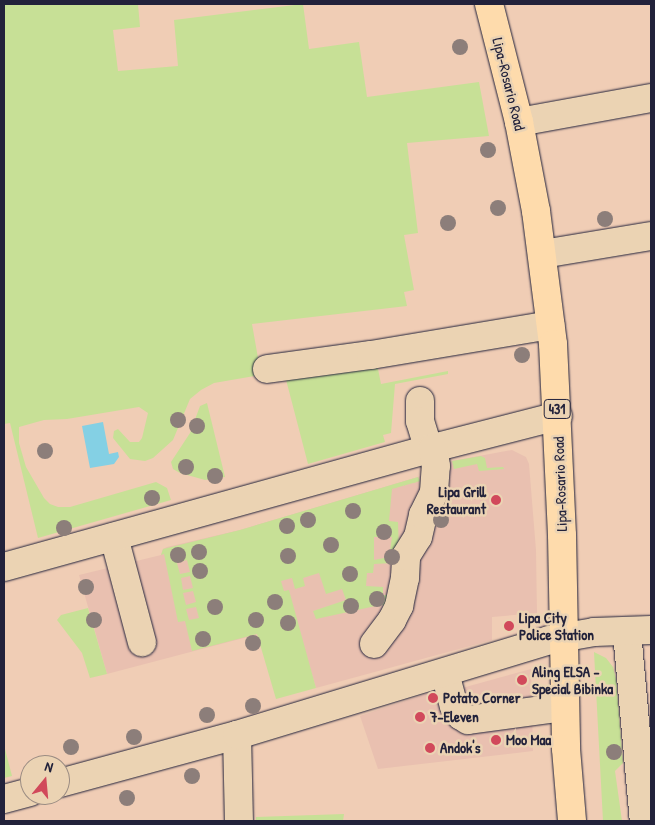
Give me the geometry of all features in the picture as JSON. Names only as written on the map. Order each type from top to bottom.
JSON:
[{"type":"main road","name":"Lipa-Rosario Road","points":[[489,4],[520,129],[543,254],[551,325],[558,416],[562,535],[564,707],[572,821]]},
{"type":"street","points":[[520,129],[651,98]]},
{"type":"street","points":[[520,129],[651,113]]},
{"type":"street","points":[[543,254],[651,236]]},
{"type":"street","points":[[267,369],[371,355],[551,325]]},
{"type":"street","points":[[374,644],[392,620],[399,606],[405,578],[406,556],[418,537],[423,515],[434,492],[436,466],[420,421],[420,401]]},
{"type":"street","points":[[4,567],[431,449],[558,416]]},
{"type":"street","points":[[114,537],[142,642]]},
{"type":"street","points":[[70,780],[237,735],[563,637],[594,632],[635,635]]},
{"type":"street","points":[[635,635],[651,663]]},
{"type":"street","points":[[635,635],[644,821]]},
{"type":"street","points":[[445,672],[454,706],[460,716],[468,720],[564,707]]},
{"type":"street","points":[[237,735],[239,821]]},
{"type":"street","points":[[4,799],[20,795]]},
{"type":"shaded area","points":[[512,450],[526,457],[529,464],[536,550],[537,613],[492,617],[492,640],[316,688],[297,624],[107,674],[79,575],[161,555],[163,549],[167,547],[240,530],[418,477],[452,461]]},
{"type":"shaded area","points":[[531,669],[533,751],[378,769],[360,716],[428,693],[462,688]]},
{"type":"green space","points":[[4,4],[138,4],[140,27],[113,30],[118,71],[178,66],[174,20],[303,4],[309,49],[359,42],[367,97],[479,82],[489,136],[407,143],[418,233],[404,235],[414,290],[404,292],[407,306],[252,324],[261,375],[214,383],[201,390],[190,399],[173,440],[153,458],[145,461],[130,459],[113,438],[114,431],[118,429],[130,442],[139,442],[142,438],[148,413],[139,407],[67,419],[44,420],[19,427],[19,443],[26,467],[44,498],[50,504],[58,507],[70,507],[156,482],[167,488],[171,500],[38,538],[10,423],[4,424]]},
{"type":"green space","points":[[376,359],[381,384],[448,371],[448,374],[395,384],[391,433],[383,435],[385,442],[308,464],[284,372]]},
{"type":"green space","points":[[207,403],[225,477],[205,480],[180,473],[173,469],[171,462],[190,433],[200,406]]},
{"type":"green space","points":[[481,456],[485,458],[487,468],[503,467],[504,469],[479,471],[477,464],[454,469],[452,461]]},
{"type":"green space","points":[[418,477],[420,481],[392,489],[389,521],[398,522],[399,551],[392,563],[374,564],[373,573],[367,573],[366,586],[383,587],[383,595],[392,595],[394,606],[380,605],[316,619],[313,611],[346,600],[342,589],[326,594],[319,573],[303,578],[305,586],[295,589],[292,578],[281,581],[284,591],[289,590],[316,688],[276,699],[257,634],[192,651],[185,621],[178,622],[164,554],[161,555],[163,549],[240,530]],"holes":[[[374,537],[392,537],[389,557],[374,560]],[[187,560],[190,572],[180,574],[177,563]],[[190,576],[193,588],[183,590],[181,578]],[[193,591],[196,602],[186,605],[183,593]],[[196,607],[199,618],[189,620],[186,609]]]},
{"type":"green space","points":[[88,608],[107,674],[90,678],[82,653],[57,620],[61,615]]},
{"type":"green space","points":[[594,652],[606,658],[613,667],[616,679],[623,763],[615,771],[622,821],[603,821]]},
{"type":"green space","points":[[4,745],[12,776],[4,778]]},
{"type":"green space","points":[[344,814],[343,821],[256,821],[256,817]]},
{"type":"water","points":[[103,422],[109,454],[118,452],[119,457],[114,464],[90,468],[82,426]]},
{"type":"place","name":"Lipa Grill Restaurant","points":[[496,500]]},
{"type":"place","name":"Lipa City Police Station","points":[[509,626]]},
{"type":"place","name":"Aling ELSA - Special Bibinka","points":[[522,680]]},
{"type":"place","name":"Potato Corner","points":[[433,698]]},
{"type":"place","name":"7-Eleven","points":[[420,717]]},
{"type":"place","name":"Moo Maa","points":[[496,740]]},
{"type":"place","name":"Andok's","points":[[430,748]]}]
